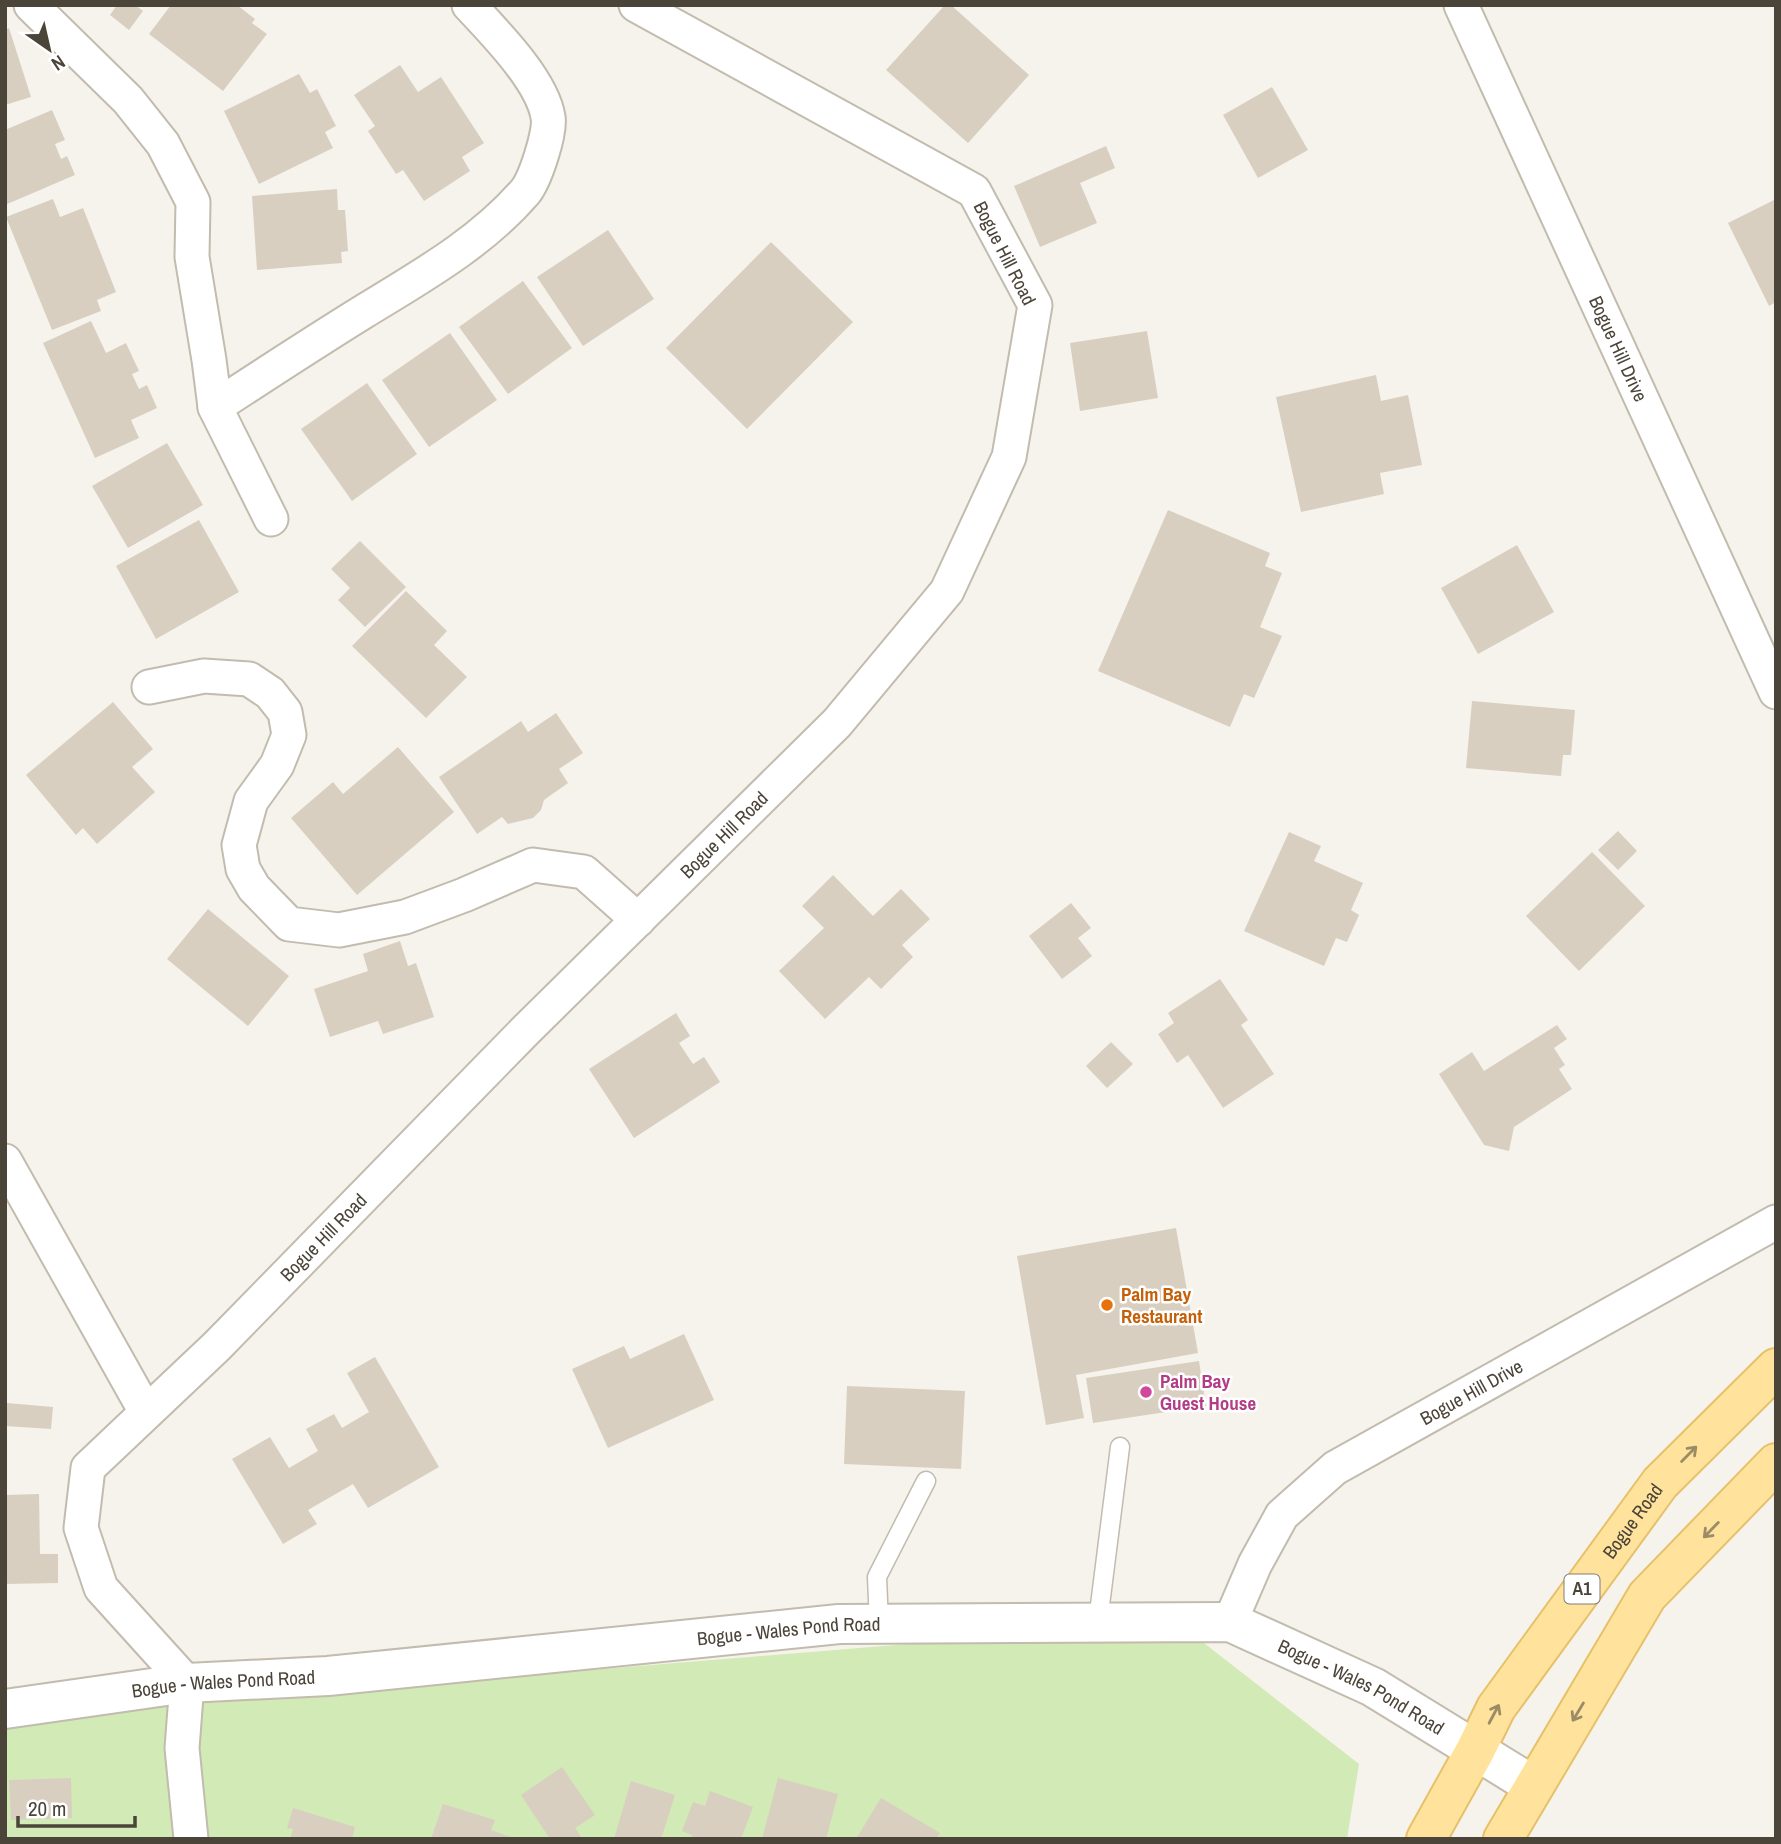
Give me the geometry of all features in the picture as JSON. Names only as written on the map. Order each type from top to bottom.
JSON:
[{"type":"main road","name":"Bogue Road","points":[[1426,1839],[1496,1708],[1660,1483],[1776,1368]]},
{"type":"main road","points":[[1503,1839],[1647,1596],[1776,1463]]},
{"type":"street","points":[[31,5],[128,100],[163,144],[192,202],[192,257],[215,407],[271,519]]},
{"type":"street","points":[[215,407],[484,233],[527,190],[544,149],[549,118],[536,85],[469,5]]},
{"type":"street","name":"Bogue Hill Road","points":[[187,1683],[101,1588],[81,1528],[88,1468],[217,1346],[525,1031],[837,723],[947,591],[1009,457],[1035,305],[974,191],[636,5]]},
{"type":"street","name":"Bogue Hill Drive","points":[[1461,5],[1776,692]]},
{"type":"street","points":[[149,687],[204,676],[249,679],[270,693],[285,712],[289,735],[277,765],[251,801],[239,845],[243,869],[254,888],[289,924],[339,930],[405,917],[533,865],[584,872],[638,920]]},
{"type":"street","points":[[5,1161],[146,1412]]},
{"type":"street","name":"Bogue Hill Drive","points":[[1230,1622],[1255,1564],[1282,1516],[1335,1468],[1776,1223]]},
{"type":"street","name":"Bogue - Wales Pond Road","points":[[5,1709],[187,1683],[328,1676],[839,1624],[1230,1622],[1373,1686],[1534,1786]]},
{"type":"street","points":[[187,1683],[182,1748],[191,1839]]},
{"type":"lane","points":[[1098,1621],[1120,1447]]},
{"type":"lane","points":[[879,1624],[877,1577],[926,1481]]},
{"type":"green space","points":[[1177,1622],[1359,1764],[1347,1839],[5,1839],[5,1718]]},
{"type":"building","points":[[117,5],[135,5],[143,11],[129,30],[110,15]]},
{"type":"building","points":[[171,5],[237,5],[255,19],[252,23],[267,34],[223,91],[149,34]]},
{"type":"building","points":[[945,5],[951,5],[1029,75],[968,143],[886,70]]},
{"type":"building","points":[[9,28],[31,97],[5,105],[5,30]]},
{"type":"building","points":[[400,65],[418,92],[441,77],[484,143],[462,157],[470,171],[424,201],[403,170],[396,174],[368,131],[375,126],[354,95]]},
{"type":"building","points":[[299,74],[310,93],[317,89],[336,126],[325,132],[333,148],[259,184],[224,111]]},
{"type":"building","points":[[1272,87],[1308,150],[1258,178],[1223,115]]},
{"type":"building","points":[[52,110],[65,140],[55,144],[61,159],[67,156],[75,175],[5,205],[5,130]]},
{"type":"building","points":[[1106,146],[1115,168],[1080,183],[1097,223],[1040,247],[1014,186]]},
{"type":"building","points":[[337,189],[338,210],[345,210],[348,251],[341,252],[342,263],[257,270],[252,196]]},
{"type":"building","points":[[53,199],[60,217],[83,208],[116,292],[97,300],[101,311],[52,330],[6,217]]},
{"type":"building","points":[[1776,199],[1776,302],[1769,306],[1728,223]]},
{"type":"building","points":[[608,230],[654,299],[583,346],[537,277]]},
{"type":"building","points":[[771,242],[853,322],[747,429],[666,348]]},
{"type":"building","points":[[523,281],[572,348],[508,394],[459,327]]},
{"type":"building","points":[[91,321],[106,353],[126,343],[139,371],[132,374],[139,389],[147,385],[157,408],[131,420],[139,438],[95,458],[43,343]]},
{"type":"building","points":[[1147,331],[1158,398],[1080,411],[1070,343]]},
{"type":"building","points":[[450,333],[497,400],[429,447],[382,380]]},
{"type":"building","points":[[1376,375],[1381,401],[1408,395],[1422,465],[1380,473],[1384,494],[1301,512],[1276,397]]},
{"type":"building","points":[[367,383],[417,454],[352,501],[301,429]]},
{"type":"building","points":[[167,443],[203,505],[128,548],[92,486]]},
{"type":"building","points":[[1168,510],[1270,553],[1265,566],[1282,573],[1260,627],[1282,636],[1254,698],[1244,694],[1230,727],[1098,671]]},
{"type":"building","points":[[199,520],[239,592],[156,639],[116,566]]},
{"type":"building","points":[[360,541],[406,587],[365,627],[338,600],[350,588],[331,569]]},
{"type":"building","points":[[1517,545],[1554,612],[1478,654],[1441,588]]},
{"type":"building","points":[[406,591],[447,631],[434,645],[467,677],[426,718],[352,646]]},
{"type":"building","points":[[1472,701],[1575,710],[1571,755],[1563,755],[1561,776],[1466,768]]},
{"type":"building","points":[[113,702],[153,749],[132,767],[155,792],[97,844],[83,828],[76,835],[26,775]]},
{"type":"building","points":[[556,713],[583,753],[559,769],[568,783],[544,800],[541,810],[533,818],[508,824],[502,817],[477,834],[439,777],[521,721],[528,732]]},
{"type":"building","points":[[398,747],[454,812],[357,895],[291,818],[333,782],[343,794]]},
{"type":"building","points":[[1618,831],[1637,851],[1618,870],[1598,850]]},
{"type":"building","points":[[1289,832],[1321,846],[1314,861],[1363,883],[1351,910],[1359,915],[1347,942],[1336,938],[1324,966],[1244,931]]},
{"type":"building","points":[[1592,852],[1645,906],[1579,971],[1526,916]]},
{"type":"building","points":[[833,875],[873,916],[901,889],[930,919],[902,945],[913,957],[881,989],[869,977],[825,1019],[779,971],[824,928],[802,906]]},
{"type":"building","points":[[1071,903],[1091,928],[1078,938],[1092,956],[1062,979],[1029,936]]},
{"type":"building","points":[[208,909],[289,976],[248,1026],[167,959]]},
{"type":"building","points":[[400,941],[408,966],[416,963],[434,1017],[383,1034],[378,1021],[330,1037],[314,989],[368,971],[363,954]]},
{"type":"building","points":[[1220,979],[1248,1020],[1241,1025],[1274,1074],[1223,1108],[1188,1055],[1177,1063],[1158,1034],[1174,1023],[1168,1013]]},
{"type":"building","points":[[676,1013],[690,1036],[679,1043],[693,1064],[704,1057],[720,1082],[634,1138],[589,1069]]},
{"type":"building","points":[[1557,1025],[1567,1039],[1554,1048],[1565,1065],[1559,1069],[1572,1089],[1514,1127],[1509,1151],[1484,1145],[1439,1074],[1472,1052],[1484,1071]]},
{"type":"building","points":[[1111,1042],[1133,1064],[1107,1088],[1086,1066]]},
{"type":"building","name":"Palm Bay Restaurant","points":[[1176,1228],[1198,1353],[1076,1375],[1084,1418],[1046,1425],[1017,1256]]},
{"type":"building","points":[[684,1334],[714,1400],[608,1448],[572,1369],[624,1346],[630,1359]]},
{"type":"building","points":[[375,1357],[439,1467],[368,1508],[353,1484],[308,1510],[317,1524],[283,1544],[232,1459],[270,1437],[289,1468],[318,1451],[306,1429],[334,1414],[342,1428],[369,1412],[347,1373]]},
{"type":"building","name":"Palm Bay Guest House","points":[[1199,1361],[1206,1406],[1093,1423],[1086,1378]]},
{"type":"building","points":[[847,1386],[965,1391],[961,1469],[844,1464]]},
{"type":"building","points":[[7,1403],[53,1407],[51,1429],[5,1426]]},
{"type":"building","points":[[39,1494],[40,1554],[58,1554],[58,1583],[5,1584],[5,1495]]},
{"type":"building","points":[[562,1767],[595,1815],[575,1828],[582,1838],[580,1839],[550,1839],[521,1795]]},
{"type":"building","points":[[71,1778],[72,1818],[11,1820],[9,1780]]},
{"type":"building","points":[[778,1778],[838,1794],[826,1839],[762,1839]]},
{"type":"building","points":[[631,1781],[675,1795],[661,1839],[614,1839]]},
{"type":"building","points":[[710,1791],[753,1807],[741,1839],[691,1839],[692,1835],[682,1831],[693,1802],[705,1806]]},
{"type":"building","points":[[881,1798],[940,1833],[936,1839],[856,1839]]},
{"type":"building","points":[[443,1804],[495,1820],[491,1830],[516,1839],[431,1839]]},
{"type":"building","points":[[293,1808],[355,1827],[352,1839],[290,1839],[293,1829],[287,1828]]},
{"type":"place","name":"Palm Bay Restaurant","points":[[1107,1305]]},
{"type":"place","name":"Palm Bay Guest House","points":[[1146,1392]]}]
